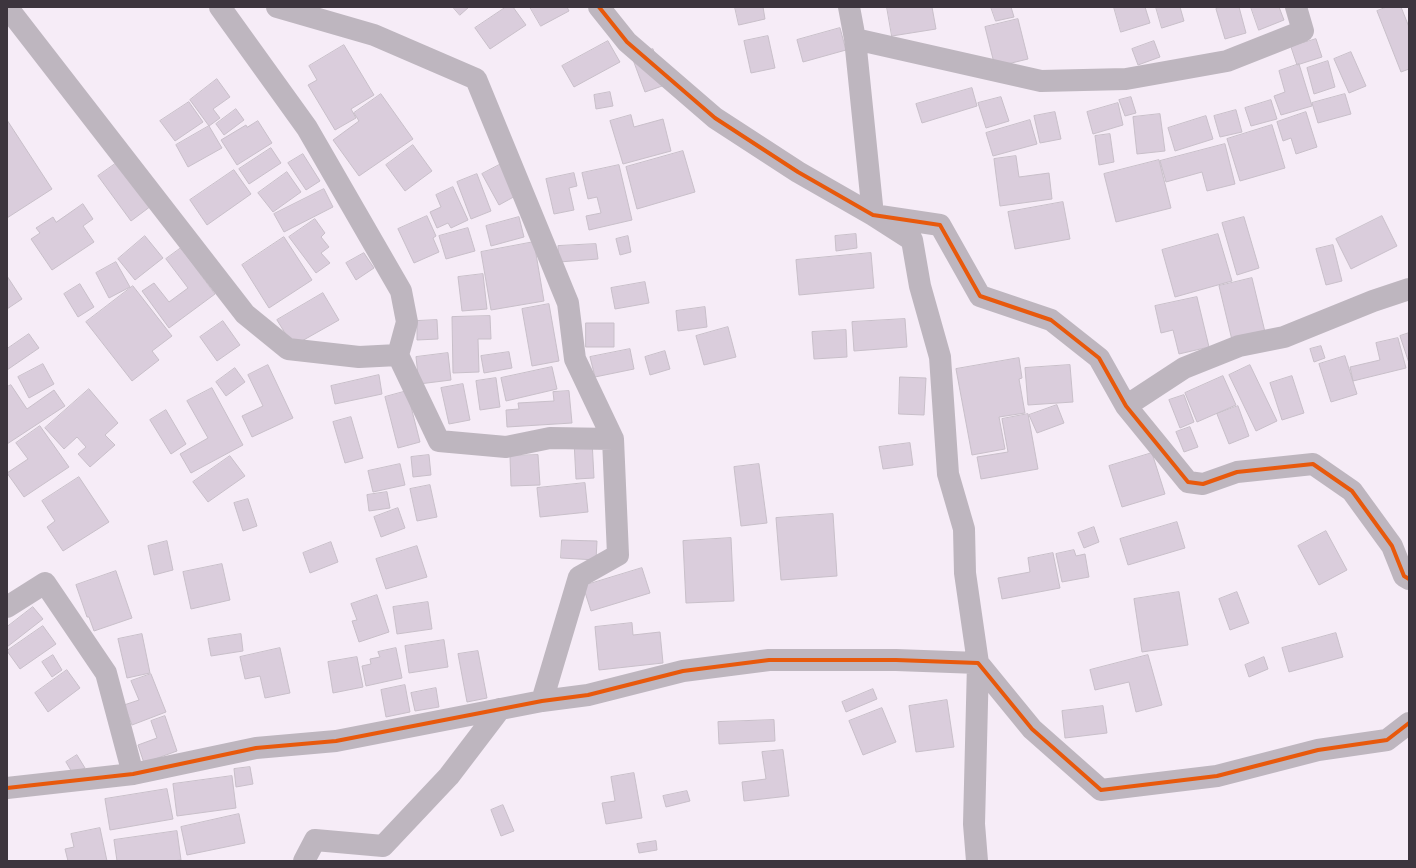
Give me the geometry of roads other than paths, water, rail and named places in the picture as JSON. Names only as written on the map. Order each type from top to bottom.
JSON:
[{"type":"street","points":[[220,7],[307,128],[401,291],[407,322],[398,355],[439,441],[506,446],[550,438],[613,439]]},
{"type":"street","points":[[277,7],[374,35],[476,79],[568,303],[575,359],[613,439],[618,555],[579,578],[542,701]]},
{"type":"street","points":[[599,7],[627,42],[715,118],[798,172],[873,215],[912,240],[920,286],[940,357],[948,474],[964,529],[964,573],[978,663],[974,824],[977,861]]},
{"type":"street","points":[[848,7],[855,39],[873,215]]},
{"type":"street","points":[[855,39],[1041,81],[1126,79],[1227,61],[1302,31],[1296,7]]},
{"type":"street","points":[[7,8],[245,314],[288,349],[359,357],[398,355]]},
{"type":"street","points":[[873,215],[940,225],[980,296],[1051,320],[1099,358],[1126,406],[1188,482],[1203,484],[1237,472],[1313,464],[1352,491],[1392,546],[1404,576],[1409,579]]},
{"type":"street","points":[[1126,406],[1184,368],[1239,346],[1284,337],[1373,301],[1409,289]]},
{"type":"street","points":[[7,607],[45,583],[106,673],[133,774]]},
{"type":"street","points":[[7,788],[133,774],[256,748],[336,741],[542,701],[588,695],[684,671],[769,660],[896,660],[978,663],[1032,729],[1101,790],[1217,776],[1318,750],[1387,740],[1409,723]]},
{"type":"street","points":[[304,861],[315,840],[384,846],[449,776],[500,709]]}]
